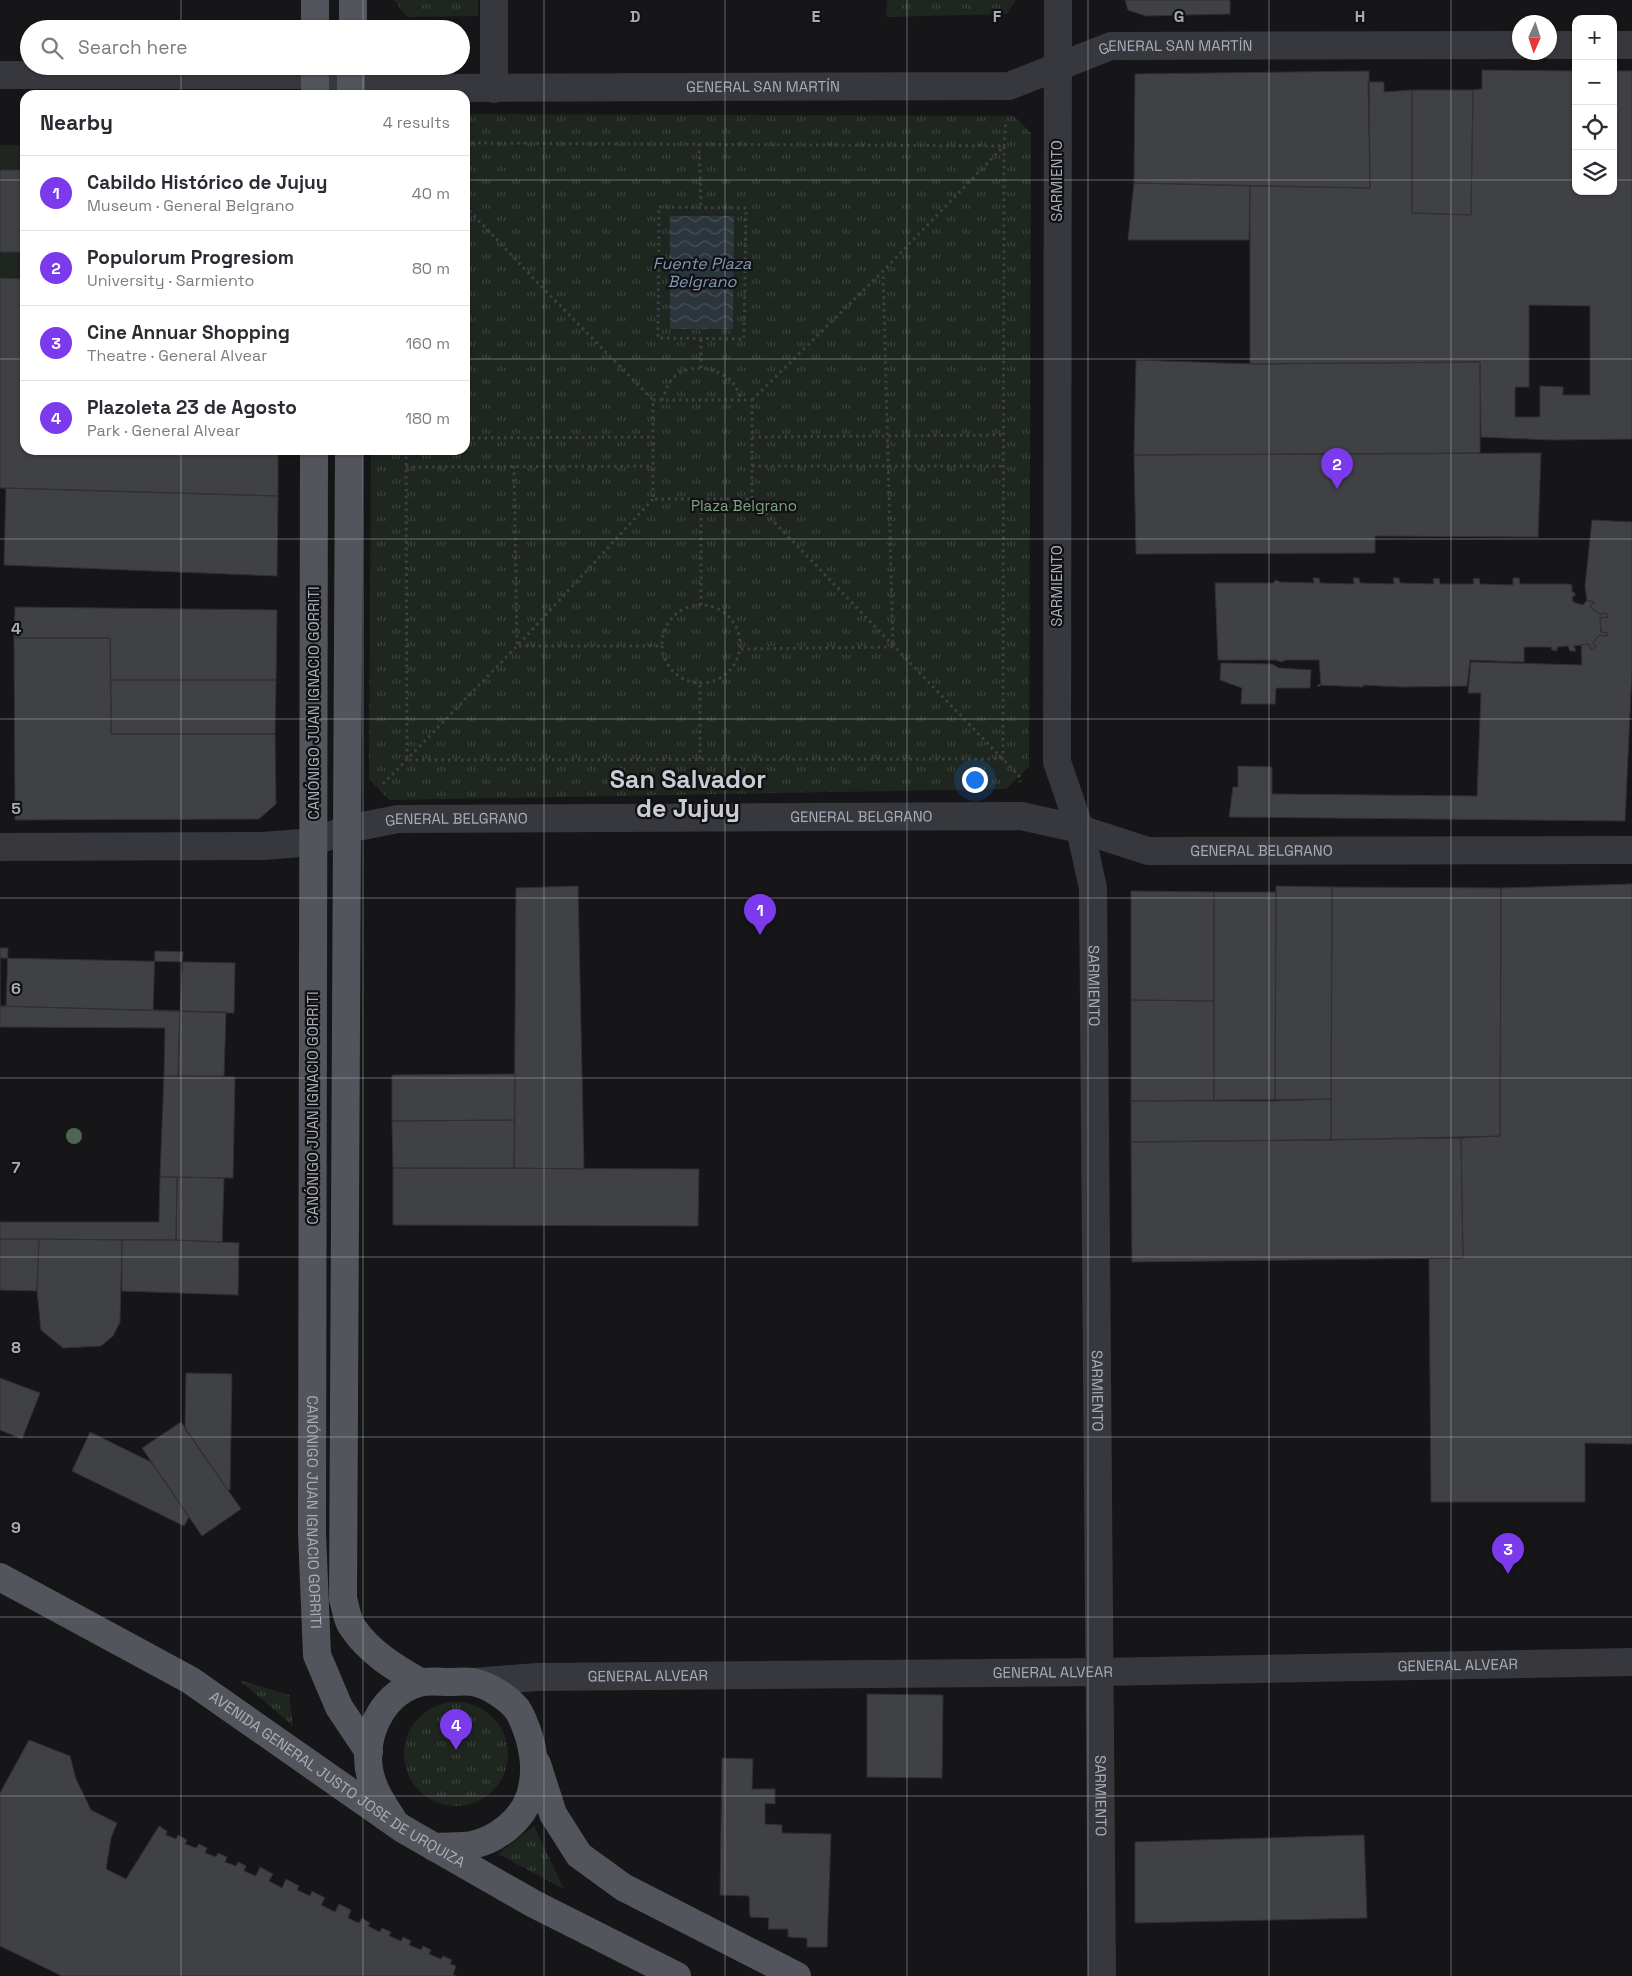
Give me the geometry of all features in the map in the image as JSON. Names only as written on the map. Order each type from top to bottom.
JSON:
[{"type":"main road","points":[[315,0],[315,20]]},
{"type":"main road","points":[[352,0],[352,20]]},
{"type":"main road","name":"CANÓNIGO JUAN IGNACIO GORRITI","points":[[314,455],[312,1533],[315,1626],[317,1655],[326,1677],[339,1706],[369,1752]]},
{"type":"main road","name":"CANÓNIGO JUAN IGNACIO GORRITI","points":[[349,455],[343,1598],[352,1627],[369,1647],[391,1665],[420,1682]]},
{"type":"main road","name":"AVENIDA GENERAL JUSTO JOSE DE URQUIZA","points":[[0,1577],[190,1680],[403,1829],[534,1904],[677,1976]]},
{"type":"main road","points":[[403,1829],[394,1820],[371,1781],[369,1752],[372,1730],[379,1714],[389,1701],[400,1692],[420,1682],[473,1682],[504,1697],[517,1709],[527,1728],[553,1814],[579,1855],[623,1887],[797,1976]]},
{"type":"main road","points":[[434,1847],[472,1845],[495,1837],[514,1822],[528,1802],[535,1779],[534,1755]]},
{"type":"street","points":[[494,0],[494,88]]},
{"type":"street","name":"SARMIENTO","points":[[1058,0],[1057,762],[1080,829],[1092,888],[1102,1976]]},
{"type":"street","name":"GENERAL SAN MARTÍN","points":[[0,75],[351,80],[398,88],[1009,86],[1111,46],[1512,45]]},
{"type":"street","points":[[1557,45],[1572,45]]},
{"type":"street","points":[[1617,45],[1632,45]]},
{"type":"street","name":"GENERAL BELGRANO","points":[[0,847],[263,846],[314,842],[347,829],[398,819],[1021,816],[1080,829],[1148,851],[1632,850]]},
{"type":"street","name":"GENERAL ALVEAR","points":[[473,1682],[537,1677],[1100,1672],[1632,1662]]},
{"type":"path","points":[[1003,759],[1002,435],[1004,146],[1009,86]]},
{"type":"path","points":[[470,143],[1004,146]]},
{"type":"path","points":[[699,144],[701,208]]},
{"type":"path","points":[[653,400],[752,400],[883,271],[1004,146]]},
{"type":"path","points":[[659,207],[746,208],[744,339],[701,339],[658,338],[659,207]]},
{"type":"path","points":[[347,795],[374,793],[517,646],[653,499],[653,400],[470,211]]},
{"type":"path","points":[[883,271],[893,647]]},
{"type":"path","points":[[701,339],[701,368]]},
{"type":"path","points":[[662,400],[670,382],[682,372],[701,368],[718,371],[734,384],[742,400]]},
{"type":"path","points":[[752,400],[752,499],[1003,759]]},
{"type":"path","points":[[752,437],[1002,435]]},
{"type":"path","points":[[470,438],[653,437]]},
{"type":"path","points":[[406,455],[407,760]]},
{"type":"path","points":[[514,466],[517,646]]},
{"type":"path","points":[[406,467],[653,466]]},
{"type":"path","points":[[752,466],[1003,466]]},
{"type":"path","points":[[653,499],[752,499]]},
{"type":"path","points":[[701,499],[701,605]]},
{"type":"path","points":[[701,605],[714,607],[725,613],[734,622],[740,635],[741,649],[732,669],[723,677],[712,682],[700,683],[689,682],[670,669],[664,659],[662,646],[663,632],[672,618],[685,609],[701,605]]},
{"type":"path","points":[[517,646],[662,646]]},
{"type":"path","points":[[741,649],[893,647]]},
{"type":"path","points":[[700,683],[700,759]]},
{"type":"path","points":[[407,760],[1003,759]]},
{"type":"green space","points":[[394,0],[478,0],[478,16],[407,17]]},
{"type":"green space","points":[[887,0],[1016,0],[1007,14],[886,17]]},
{"type":"green space","name":"Plaza Belgrano","points":[[470,114],[1014,116],[1031,133],[1029,767],[1006,789],[389,800],[369,779],[371,455],[470,455]]},
{"type":"green space","points":[[0,145],[20,145],[20,279],[0,278]]},
{"type":"green space","points":[[239,1680],[289,1695],[293,1726]]},
{"type":"green space","points":[[456,1702],[476,1706],[493,1717],[504,1734],[508,1754],[504,1774],[493,1791],[476,1802],[456,1806],[436,1802],[419,1791],[408,1774],[404,1754],[408,1734],[419,1717],[436,1706]]},
{"type":"green space","points":[[534,1826],[564,1889],[498,1854]]},
{"type":"water","name":"Fuente Plaza Belgrano","points":[[670,216],[734,216],[733,329],[670,329]]},
{"type":"building","points":[[1125,0],[1230,0],[1230,14],[1146,16],[1128,10]]},
{"type":"building","points":[[1482,70],[1572,71],[1572,195],[1617,195],[1617,71],[1632,71],[1632,439],[1552,440],[1481,437],[1480,362],[1250,364],[1250,186],[1370,188],[1368,82],[1384,82],[1384,92],[1412,90],[1412,213],[1471,215],[1473,90],[1482,89]],"holes":[[[1529,305],[1590,306],[1590,395],[1563,395],[1563,387],[1540,386],[1540,417],[1515,417],[1515,387],[1529,387]]]},
{"type":"building","points":[[1369,71],[1370,188],[1134,183],[1135,74]]},
{"type":"building","points":[[1412,90],[1473,90],[1471,215],[1412,213]]},
{"type":"building","points":[[0,170],[20,170],[20,252],[0,252]]},
{"type":"building","points":[[1134,183],[1250,186],[1249,240],[1128,240]]},
{"type":"building","points":[[0,278],[20,279],[20,455],[278,455],[278,496],[0,488]]},
{"type":"building","points":[[1136,360],[1250,364],[1480,362],[1480,453],[1134,455]]},
{"type":"building","points":[[1541,453],[1538,537],[1375,536],[1375,553],[1136,554],[1134,455]]},
{"type":"building","points":[[6,488],[278,496],[277,576],[4,565]]},
{"type":"building","points":[[1592,520],[1632,522],[1632,669],[1625,821],[1229,817],[1233,787],[1238,787],[1238,766],[1272,767],[1272,794],[1477,796],[1481,693],[1468,693],[1471,662],[1582,665],[1581,645],[1588,644],[1591,649],[1596,647],[1593,643],[1599,635],[1607,636],[1608,633],[1601,632],[1600,618],[1608,617],[1606,613],[1600,614],[1590,607],[1594,602],[1587,600],[1585,587]]},
{"type":"building","points":[[1313,578],[1319,578],[1320,583],[1354,584],[1353,578],[1359,578],[1360,583],[1394,584],[1393,578],[1399,578],[1400,583],[1434,584],[1433,579],[1439,578],[1440,584],[1474,584],[1473,579],[1479,578],[1480,584],[1513,585],[1513,578],[1519,578],[1520,584],[1569,584],[1572,585],[1572,592],[1575,593],[1575,596],[1572,596],[1573,602],[1583,605],[1587,600],[1594,602],[1590,607],[1600,614],[1606,613],[1608,617],[1600,618],[1601,632],[1608,633],[1607,636],[1599,635],[1593,643],[1596,647],[1591,649],[1588,644],[1574,646],[1576,651],[1570,651],[1568,646],[1557,647],[1557,651],[1552,650],[1551,647],[1524,647],[1524,662],[1470,660],[1467,686],[1402,687],[1363,685],[1363,687],[1321,685],[1319,687],[1317,685],[1321,684],[1319,660],[1286,660],[1281,662],[1276,660],[1218,660],[1215,583],[1273,583],[1276,580],[1280,582],[1314,583]]},
{"type":"building","points":[[15,607],[277,610],[276,680],[111,680],[110,638],[14,638]]},
{"type":"building","points":[[14,638],[110,638],[111,734],[275,734],[276,804],[259,819],[15,820]]},
{"type":"building","points":[[1221,663],[1272,664],[1279,668],[1311,670],[1310,688],[1276,688],[1275,704],[1241,704],[1242,688],[1220,680]]},
{"type":"building","points":[[111,680],[276,680],[275,734],[111,734]]},
{"type":"building","points":[[1632,884],[1632,1444],[1585,1443],[1585,1502],[1431,1502],[1429,1258],[1463,1258],[1461,1138],[1500,1136],[1501,888]]},
{"type":"building","points":[[578,886],[584,1169],[514,1168],[516,888]]},
{"type":"building","points":[[1276,886],[1332,887],[1331,1099],[1275,1101]]},
{"type":"building","points":[[1332,887],[1501,888],[1500,1136],[1331,1140]]},
{"type":"building","points":[[1131,891],[1214,892],[1214,1001],[1131,1000]]},
{"type":"building","points":[[1214,892],[1276,892],[1275,1101],[1214,1101]]},
{"type":"building","points":[[0,948],[8,948],[6,1006],[0,1006]]},
{"type":"building","points":[[155,951],[183,952],[180,1011],[153,1010]]},
{"type":"building","points":[[0,958],[235,963],[234,1013],[0,1006]]},
{"type":"building","points":[[1131,1000],[1214,1001],[1214,1101],[1131,1101]]},
{"type":"building","points":[[0,1006],[180,1011],[178,1076],[164,1076],[165,1028],[0,1027]]},
{"type":"building","points":[[180,1011],[226,1012],[224,1076],[178,1076]]},
{"type":"building","points":[[515,1074],[515,1120],[392,1121],[392,1075]]},
{"type":"building","points":[[164,1076],[235,1077],[233,1178],[160,1177]]},
{"type":"building","points":[[1331,1099],[1331,1140],[1131,1142],[1131,1101]]},
{"type":"building","points":[[515,1120],[514,1168],[393,1168],[392,1121]]},
{"type":"building","points":[[1461,1138],[1463,1258],[1132,1262],[1131,1142]]},
{"type":"building","points":[[393,1168],[699,1169],[698,1226],[393,1225]]},
{"type":"building","points":[[160,1177],[177,1177],[176,1240],[0,1239],[0,1222],[159,1222]]},
{"type":"building","points":[[177,1177],[224,1178],[222,1242],[176,1240]]},
{"type":"building","points":[[0,1239],[39,1239],[37,1291],[0,1290]]},
{"type":"building","points":[[39,1239],[122,1240],[120,1322],[113,1336],[101,1346],[63,1348],[41,1330],[37,1291]]},
{"type":"building","points":[[122,1240],[239,1243],[238,1295],[122,1291]]},
{"type":"building","points":[[186,1373],[232,1374],[230,1490],[227,1489],[185,1429]]},
{"type":"building","points":[[0,1378],[40,1393],[22,1439],[0,1430]]},
{"type":"building","points":[[181,1422],[241,1509],[202,1536],[142,1448]]},
{"type":"building","points":[[90,1432],[151,1462],[189,1517],[184,1526],[72,1471]]},
{"type":"building","points":[[867,1694],[943,1695],[942,1778],[867,1777]]},
{"type":"building","points":[[29,1740],[70,1756],[76,1779],[91,1810],[117,1823],[111,1838],[106,1869],[126,1879],[159,1826],[167,1831],[166,1835],[176,1839],[178,1835],[187,1840],[185,1844],[196,1848],[199,1844],[207,1848],[205,1853],[216,1857],[218,1853],[227,1857],[225,1862],[236,1866],[238,1862],[246,1866],[244,1871],[256,1876],[260,1867],[273,1874],[269,1881],[282,1888],[286,1879],[299,1886],[297,1890],[310,1896],[312,1891],[325,1898],[321,1905],[335,1912],[339,1904],[351,1910],[348,1918],[359,1923],[362,1918],[370,1923],[368,1926],[380,1932],[382,1928],[391,1932],[389,1936],[401,1941],[403,1937],[411,1941],[409,1945],[421,1950],[423,1946],[431,1950],[429,1954],[441,1959],[443,1956],[452,1960],[450,1964],[456,1966],[453,1975],[457,1976],[62,1976],[0,1946],[0,1793]]},
{"type":"building","points":[[722,1758],[753,1759],[752,1789],[775,1789],[775,1804],[765,1803],[765,1824],[782,1825],[782,1833],[831,1834],[827,1947],[807,1947],[807,1938],[788,1937],[788,1929],[768,1929],[769,1918],[750,1917],[749,1896],[720,1895]]},
{"type":"building","points":[[1364,1835],[1367,1918],[1135,1923],[1135,1842]]},
{"type":"place","name":"Populorum Progresiom","points":[[1337,489]]},
{"type":"place","name":"Cabildo Histórico de Jujuy","points":[[760,935]]},
{"type":"place","name":"Cine Annuar Shopping","points":[[1508,1574]]},
{"type":"place","name":"Plazoleta 23 de Agosto","points":[[456,1750]]},
{"type":"district","name":"San Salvador de Jujuy","points":[[688,794]]}]
